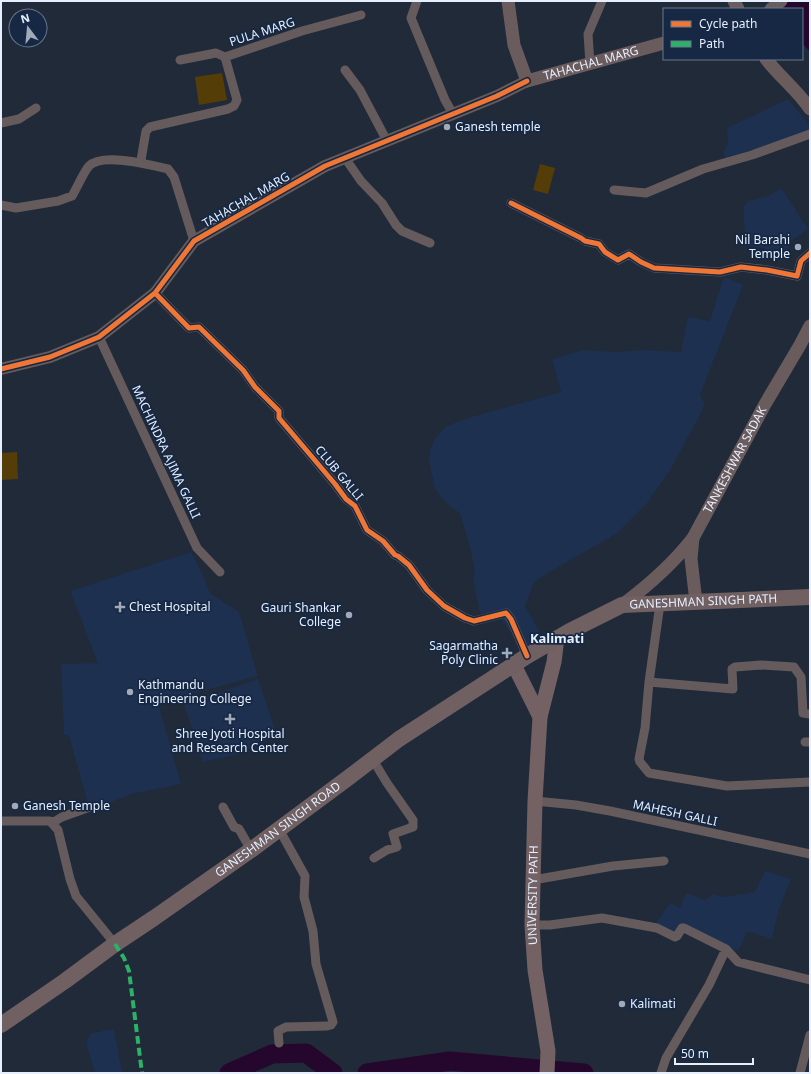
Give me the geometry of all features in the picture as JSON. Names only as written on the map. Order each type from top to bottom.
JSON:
[{"type":"highway","name":"GANESHMAN SINGH PATH","points":[[557,638],[622,605],[810,598]]},
{"type":"highway","name":"GANESHMAN SINGH ROAD","points":[[1,1025],[251,850],[399,739],[557,638]]},
{"type":"main road","points":[[508,1],[514,45],[527,81]]},
{"type":"main road","points":[[772,8],[781,1]]},
{"type":"main road","name":"TAHACHAL MARG","points":[[527,81],[663,43]]},
{"type":"main road","points":[[767,60],[810,109]]},
{"type":"main road","points":[[775,71],[780,60]]},
{"type":"main road","name":"TANKESHWAR SADAK","points":[[696,602],[691,559],[693,538],[764,406],[810,326]]},
{"type":"main road","points":[[622,605],[661,575],[679,557],[693,538]]},
{"type":"main road","name":"UNIVERSITY PATH","points":[[547,1073],[548,1051],[535,970],[532,925],[533,880],[535,801],[540,717],[554,662],[557,638]]},
{"type":"main road","name":"UNIVERSITY PATH","points":[[514,665],[540,717]]},
{"type":"street","points":[[417,1],[411,18],[445,100],[453,114]]},
{"type":"street","points":[[590,64],[588,34],[602,1]]},
{"type":"street","name":"PULA MARG","points":[[143,163],[141,160],[146,131],[150,128],[155,125],[228,109],[234,106],[237,100],[225,57],[302,31],[362,15]]},
{"type":"street","points":[[180,60],[216,53],[225,57]]},
{"type":"street","points":[[345,70],[360,90],[387,141]]},
{"type":"street","name":"TAHACHAL MARG","points":[[1,369],[50,356],[99,337],[155,293],[194,242],[325,166],[497,96],[527,81]]},
{"type":"street","points":[[1,123],[19,119],[36,108]]},
{"type":"street","points":[[614,190],[646,193],[703,169],[752,155],[810,134]]},
{"type":"street","points":[[345,158],[361,181],[382,203],[396,225],[402,231],[430,244]]},
{"type":"street","points":[[1,205],[16,208],[58,201],[72,196],[89,166],[97,162],[109,160],[143,163],[168,169],[174,177],[194,242]]},
{"type":"street","points":[[511,203],[585,241],[599,244],[605,252],[618,260],[629,254],[654,268],[720,272],[741,267],[797,276],[801,261],[810,253]]},
{"type":"street","name":"CLUB GALLI","points":[[155,293],[189,328],[199,326],[243,370],[255,387],[279,411],[279,418],[346,499],[355,506],[367,530],[383,541],[395,555],[409,565],[427,590],[444,606],[474,621],[506,613],[511,619],[527,656]]},
{"type":"street","name":"MACHINDRA AJIMA GALLI","points":[[99,337],[197,548],[220,572]]},
{"type":"street","points":[[660,604],[649,682],[645,728],[639,758],[640,762],[649,773],[687,778],[727,786],[810,782]]},
{"type":"street","points":[[649,682],[733,690],[732,669],[736,667],[761,665],[794,667],[801,677],[803,713],[810,714]]},
{"type":"street","points":[[373,760],[413,820],[413,827],[393,834],[397,847],[387,850],[374,858]]},
{"type":"street","name":"MAHESH GALLI","points":[[535,801],[576,805],[610,811],[810,854]]},
{"type":"street","points":[[52,823],[62,816],[90,807]]},
{"type":"street","points":[[222,807],[234,827],[239,829],[251,850]]},
{"type":"street","points":[[1,821],[50,821],[52,823],[58,830],[70,879],[76,896],[115,944]]},
{"type":"street","points":[[279,829],[305,876],[304,897],[313,931],[316,964],[333,1022],[327,1026],[286,1027],[278,1031],[279,1042]]},
{"type":"street","points":[[533,880],[613,866],[664,861]]},
{"type":"street","points":[[532,925],[602,918],[657,928],[675,937],[682,928],[684,928],[726,948],[738,962],[810,980]]},
{"type":"street","points":[[661,1073],[666,1058],[709,985],[726,948]]},
{"type":"street","points":[[800,1073],[810,1035]]},
{"type":"shaded area","points":[[778,1],[810,1],[810,51],[803,45],[803,8],[781,8]]},
{"type":"shaded area","points":[[222,73],[227,100],[199,105],[195,77]]},
{"type":"shaded area","points":[[788,99],[810,126],[810,132],[727,161],[723,152],[728,144],[727,128]]},
{"type":"shaded area","points":[[540,164],[555,168],[548,194],[533,190]]},
{"type":"shaded area","points":[[782,189],[808,229],[791,241],[786,260],[764,257],[765,248],[747,246],[744,222],[744,206],[748,201],[769,196],[775,191]]},
{"type":"shaded area","points":[[724,276],[743,285],[700,395],[705,405],[672,467],[647,503],[616,534],[534,582],[525,606],[545,642],[527,656],[496,612],[480,614],[473,578],[475,572],[460,513],[451,507],[441,497],[435,488],[429,461],[430,451],[434,440],[446,426],[468,418],[561,392],[552,359],[583,350],[617,352],[642,350],[681,352],[688,317],[710,321]]},
{"type":"shaded area","points":[[17,452],[18,479],[1,480],[1,453]]},
{"type":"shaded area","name":"Kathmandu Engineering College","points":[[191,552],[210,593],[239,612],[258,676],[158,703],[181,784],[131,794],[90,811],[69,736],[64,735],[61,664],[98,663],[70,591]]},
{"type":"shaded area","name":"Shree Jyoti Hospital and Research Center","points":[[258,679],[277,735],[242,753],[203,762],[184,704]]},
{"type":"shaded area","points":[[765,871],[791,879],[778,912],[772,939],[747,931],[739,950],[731,950],[684,926],[676,935],[654,926],[670,903],[680,908],[686,893],[706,900],[712,894],[724,897],[755,892]]},
{"type":"shaded area","points":[[114,1029],[122,1073],[95,1073],[86,1042],[91,1033]]},
{"type":"waterway","points":[[229,1073],[272,1054],[306,1053],[333,1073]]},
{"type":"waterway","points":[[367,1073],[450,1061],[584,1073]]},
{"type":"marked path","points":[[115,944],[124,958],[129,971],[142,1073]]},
{"type":"cycle path","points":[[1,369],[50,357],[99,337],[155,293],[194,241],[325,166],[497,96],[527,81]]},
{"type":"cycle path","points":[[511,203],[585,241],[599,244],[605,252],[618,260],[629,254],[654,268],[720,272],[741,267],[797,276],[801,261],[810,253]]},
{"type":"cycle path","points":[[155,293],[189,328],[199,327],[243,370],[255,387],[279,411],[279,418],[346,499],[355,506],[367,530],[383,541],[395,555],[409,565],[427,590],[444,606],[465,618],[474,621],[506,613],[511,619],[527,656]]},
{"type":"place","name":"Ganesh temple","points":[[447,127]]},
{"type":"place","name":"Nil Barahi Temple","points":[[798,247]]},
{"type":"place","name":"Chest Hospital","points":[[120,607]]},
{"type":"place","name":"Gauri Shankar College","points":[[349,615]]},
{"type":"place","name":"Sagarmatha Poly Clinic","points":[[507,653]]},
{"type":"place","name":"Kathmandu Engineering College","points":[[130,692]]},
{"type":"place","name":"Shree Jyoti Hospital and Research Center","points":[[230,719]]},
{"type":"place","name":"Ganesh Temple","points":[[15,806]]},
{"type":"place","name":"Kalimati","points":[[622,1004]]},
{"type":"district","name":"Kalimati","points":[[557,638]]}]
